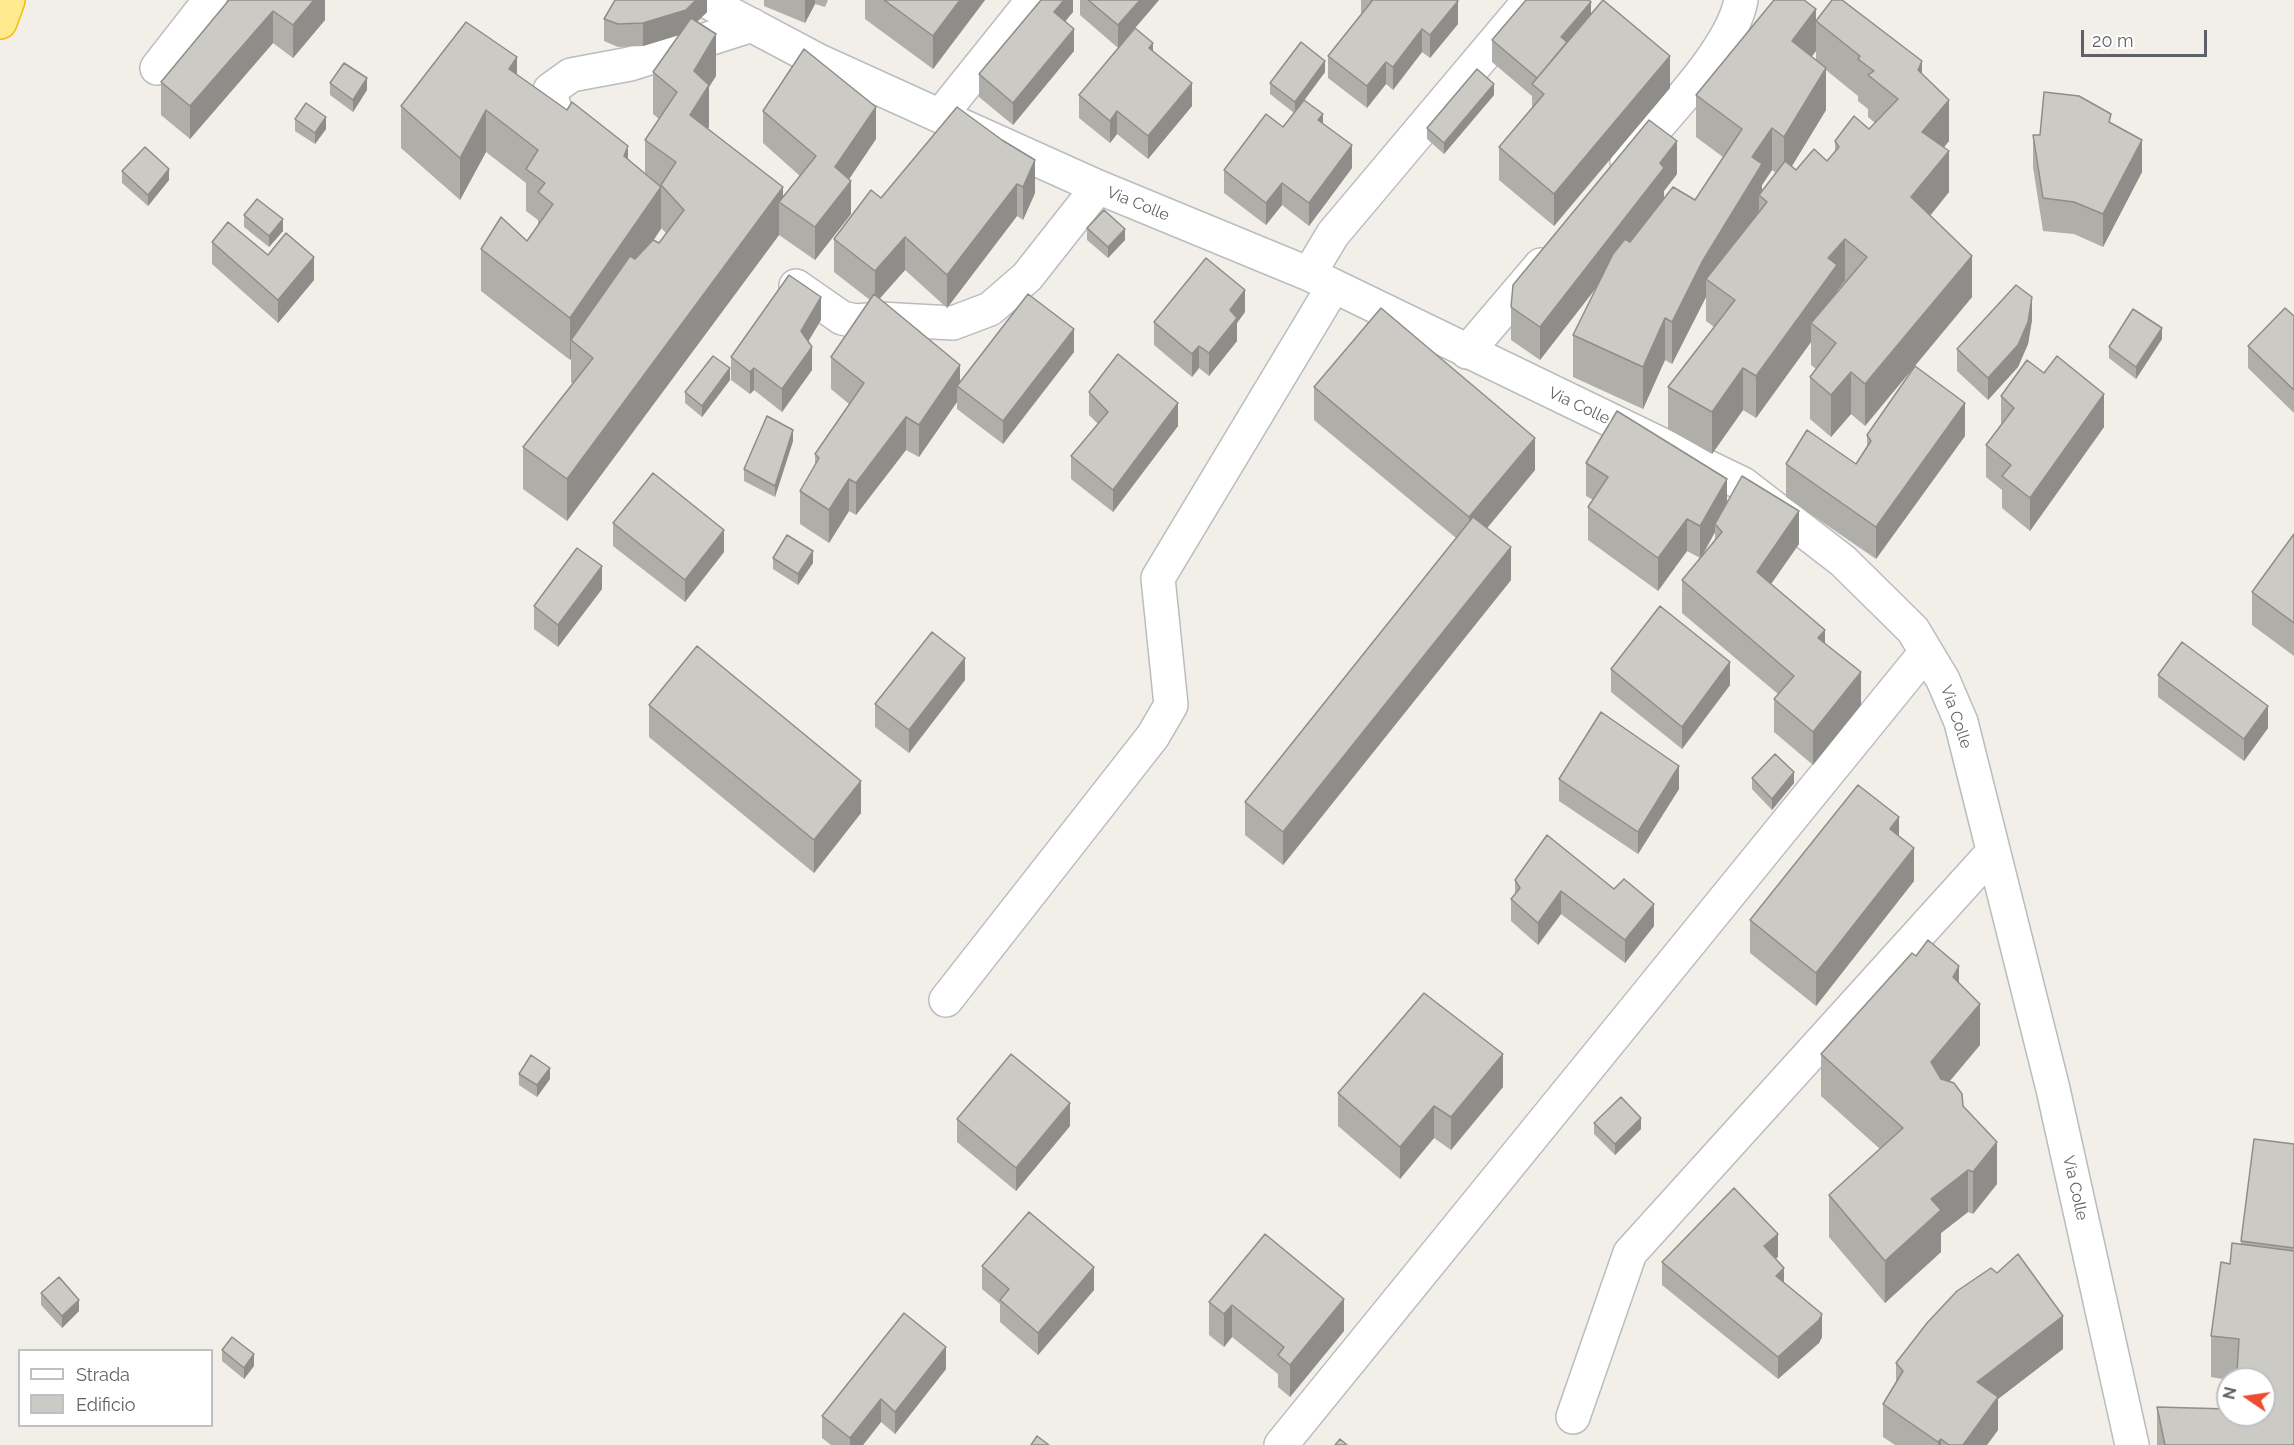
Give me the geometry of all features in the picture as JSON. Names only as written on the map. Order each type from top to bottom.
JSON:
[{"type":"highway","points":[[0,22],[8,0]]},
{"type":"street","points":[[157,68],[210,0]]},
{"type":"street","name":"Via Colle","points":[[704,0],[819,61],[1098,187],[1321,280],[1743,484],[1843,561],[1913,630],[1943,680],[1961,722],[2053,1089],[2132,1445]]},
{"type":"street","points":[[940,116],[1033,0]]},
{"type":"street","points":[[946,1000],[1153,736],[1171,705],[1158,578],[1321,280],[1333,234],[1530,0]]},
{"type":"street","points":[[1605,187],[1725,43],[1738,18],[1742,0]]},
{"type":"street","points":[[602,149],[556,115],[550,90],[571,75],[630,64],[752,25]]},
{"type":"street","points":[[796,286],[842,318],[849,320],[953,323],[990,309],[1027,277],[1098,187]]},
{"type":"street","points":[[1467,352],[1560,242]]},
{"type":"street","points":[[1281,1445],[1926,652]]},
{"type":"street","points":[[1573,1417],[1630,1253],[1993,852]]},
{"type":"building","points":[[229,0],[314,0],[293,25],[273,11],[190,106],[161,82]]},
{"type":"building","points":[[615,0],[696,0],[686,10],[643,23],[618,24],[604,19]]},
{"type":"building","points":[[884,0],[960,0],[933,36]]},
{"type":"building","points":[[1041,0],[1064,0],[1054,12],[1074,29],[1013,103],[979,74]]},
{"type":"building","points":[[1088,0],[1140,0],[1118,25]]},
{"type":"building","points":[[1371,0],[1458,1],[1430,35],[1422,29],[1393,67],[1386,62],[1367,86],[1328,56]]},
{"type":"building","points":[[1526,0],[1589,0],[1591,2],[1561,37],[1567,42],[1537,78],[1492,40]]},
{"type":"building","points":[[1603,0],[1670,56],[1554,194],[1499,147],[1544,94],[1532,84]]},
{"type":"building","points":[[1774,0],[1804,0],[1816,9],[1792,41],[1826,68],[1784,137],[1772,128],[1752,157],[1762,164],[1702,262],[1672,322],[1665,318],[1643,367],[1573,335],[1613,254],[1625,239],[1630,242],[1673,187],[1695,200],[1742,129],[1696,95]]},
{"type":"building","points":[[1832,0],[1842,0],[1922,61],[1918,70],[1949,100],[1922,132],[1949,151],[1911,197],[1972,256],[1865,384],[1851,372],[1831,395],[1810,377],[1836,343],[1811,323],[1867,257],[1845,239],[1828,258],[1837,265],[1756,376],[1743,368],[1712,412],[1668,387],[1735,300],[1706,279],[1767,202],[1759,195],[1785,161],[1796,170],[1814,149],[1827,161],[1839,147],[1835,141],[1854,116],[1869,129],[1898,99],[1868,75],[1874,71],[1858,59],[1860,56],[1816,21]]},
{"type":"building","points":[[691,18],[716,34],[694,71],[709,85],[690,115],[783,187],[567,479],[523,447],[593,358],[571,340],[630,256],[635,259],[653,240],[659,243],[684,210],[661,185],[676,162],[645,140],[677,92],[653,72]]},
{"type":"building","points":[[466,22],[517,57],[509,69],[567,110],[572,102],[628,146],[624,156],[661,187],[570,318],[481,249],[501,217],[527,241],[553,204],[538,192],[545,183],[526,169],[538,150],[486,110],[460,158],[401,106]]},
{"type":"building","points":[[1135,28],[1153,43],[1149,48],[1192,83],[1148,136],[1117,111],[1110,121],[1079,95]]},
{"type":"building","points":[[1301,42],[1325,61],[1295,102],[1270,83]]},
{"type":"building","points":[[804,49],[876,107],[835,167],[851,181],[815,227],[779,202],[816,156],[763,111]]},
{"type":"building","points":[[344,63],[367,78],[353,100],[330,83]]},
{"type":"building","points":[[1477,69],[1494,84],[1444,143],[1427,128]]},
{"type":"building","points":[[2044,92],[2079,96],[2111,114],[2109,122],[2142,140],[2103,214],[2074,202],[2043,198],[2033,135],[2040,135]]},
{"type":"building","points":[[1304,100],[1323,114],[1318,120],[1352,145],[1309,203],[1282,183],[1266,203],[1224,170],[1266,114],[1283,127]]},
{"type":"building","points":[[306,103],[326,117],[315,133],[295,119]]},
{"type":"building","points":[[957,107],[1002,140],[1035,160],[1023,187],[1017,184],[947,275],[905,237],[875,271],[834,239],[871,190],[881,198]]},
{"type":"building","points":[[1649,120],[1677,141],[1660,163],[1664,168],[1540,327],[1511,307],[1513,285]]},
{"type":"building","points":[[145,147],[169,169],[148,195],[122,171]]},
{"type":"building","points":[[257,199],[283,219],[269,236],[244,215]]},
{"type":"building","points":[[1104,210],[1125,229],[1108,247],[1087,228]]},
{"type":"building","points":[[228,222],[268,255],[286,233],[314,257],[278,300],[212,242]]},
{"type":"building","points":[[1206,258],[1245,290],[1230,310],[1237,318],[1209,353],[1199,346],[1192,354],[1154,322]]},
{"type":"building","points":[[789,275],[821,297],[801,331],[812,347],[782,389],[754,368],[750,372],[731,357]]},
{"type":"building","points":[[2016,285],[2032,297],[2028,322],[2018,345],[1988,378],[1957,349]]},
{"type":"building","points":[[874,294],[960,365],[919,425],[906,417],[856,483],[849,479],[829,510],[800,491],[819,458],[815,454],[864,383],[831,357]]},
{"type":"building","points":[[1028,294],[1074,329],[1003,421],[957,386]]},
{"type":"building","points":[[1381,308],[1535,438],[1469,517],[1314,387]]},
{"type":"building","points":[[2285,308],[2294,316],[2294,390],[2248,346]]},
{"type":"building","points":[[2133,309],[2162,328],[2136,367],[2109,347]]},
{"type":"building","points":[[1118,354],[1178,403],[1113,490],[1071,456],[1108,412],[1089,392]]},
{"type":"building","points":[[713,356],[730,368],[702,406],[685,392]]},
{"type":"building","points":[[2057,356],[2104,394],[2030,498],[2002,476],[2011,465],[1986,445],[2014,408],[2001,396],[2027,360],[2044,373]]},
{"type":"building","points":[[1915,366],[1965,403],[1876,527],[1786,464],[1807,430],[1856,464],[1871,441],[1867,435]]},
{"type":"building","points":[[1617,411],[1727,479],[1700,526],[1687,519],[1658,558],[1588,507],[1608,477],[1586,463]]},
{"type":"building","points":[[767,416],[793,430],[775,486],[744,469]]},
{"type":"building","points":[[653,473],[724,530],[685,580],[613,523]]},
{"type":"building","points":[[1742,476],[1799,511],[1757,572],[1825,630],[1818,638],[1861,672],[1813,732],[1774,699],[1794,676],[1682,580],[1722,532],[1715,524]]},
{"type":"building","points":[[1473,517],[1511,547],[1283,832],[1245,802]]},
{"type":"building","points":[[2294,534],[2294,623],[2252,592]]},
{"type":"building","points":[[787,535],[813,551],[798,574],[773,558]]},
{"type":"building","points":[[577,548],[602,566],[558,625],[534,606]]},
{"type":"building","points":[[1660,606],[1730,662],[1682,727],[1611,669]]},
{"type":"building","points":[[932,632],[965,658],[909,730],[875,704]]},
{"type":"building","points":[[2182,642],[2268,706],[2244,739],[2158,675]]},
{"type":"building","points":[[697,646],[861,781],[814,840],[649,705]]},
{"type":"building","points":[[1601,712],[1679,766],[1638,832],[1559,779]]},
{"type":"building","points":[[1775,754],[1794,772],[1772,799],[1752,778]]},
{"type":"building","points":[[1858,785],[1899,817],[1890,829],[1914,848],[1816,973],[1750,920]]},
{"type":"building","points":[[1547,835],[1614,889],[1624,879],[1654,904],[1625,940],[1561,891],[1538,923],[1511,899],[1520,888],[1515,880]]},
{"type":"building","points":[[1928,940],[1959,966],[1953,977],[1980,1004],[1931,1062],[1941,1079],[1954,1083],[1962,1094],[1963,1106],[1997,1142],[1973,1172],[1968,1170],[1931,1199],[1941,1210],[1885,1261],[1829,1195],[1903,1128],[1821,1054],[1912,953],[1916,956]]},
{"type":"building","points":[[1424,993],[1503,1054],[1451,1117],[1434,1106],[1400,1147],[1338,1093]]},
{"type":"building","points":[[1011,1054],[1070,1103],[1016,1168],[957,1119]]},
{"type":"building","points":[[531,1055],[550,1068],[537,1085],[519,1074]]},
{"type":"building","points":[[1621,1097],[1641,1118],[1615,1144],[1594,1123]]},
{"type":"building","points":[[2254,1139],[2294,1144],[2294,1248],[2241,1241]]},
{"type":"building","points":[[1734,1188],[1778,1234],[1764,1246],[1784,1268],[1776,1276],[1822,1314],[1819,1320],[1778,1357],[1662,1262]]},
{"type":"building","points":[[1029,1212],[1094,1267],[1038,1333],[1000,1300],[1009,1289],[982,1266]]},
{"type":"building","points":[[1265,1234],[1344,1299],[1290,1365],[1278,1355],[1284,1347],[1232,1305],[1224,1314],[1209,1302]]},
{"type":"building","points":[[2232,1243],[2294,1251],[2294,1445],[2165,1445],[2157,1407],[2216,1409],[2216,1427],[2276,1427],[2276,1367],[2237,1367],[2239,1339],[2211,1336],[2221,1262],[2230,1264]]},
{"type":"building","points":[[2018,1254],[2063,1316],[1977,1382],[1998,1397],[1963,1445],[1949,1445],[1941,1439],[1938,1442],[1883,1404],[1903,1371],[1896,1363],[1927,1323],[1957,1291],[1991,1268],[1997,1273]]},
{"type":"building","points":[[59,1277],[79,1300],[62,1316],[41,1293]]},
{"type":"building","points":[[904,1313],[946,1347],[895,1412],[881,1399],[850,1438],[822,1416]]},
{"type":"building","points":[[232,1337],[254,1354],[244,1368],[222,1350]]},
{"type":"building","points":[[1037,1436],[1049,1445],[1031,1445]]},
{"type":"building","points":[[1340,1439],[1347,1445],[1335,1445]]}]
